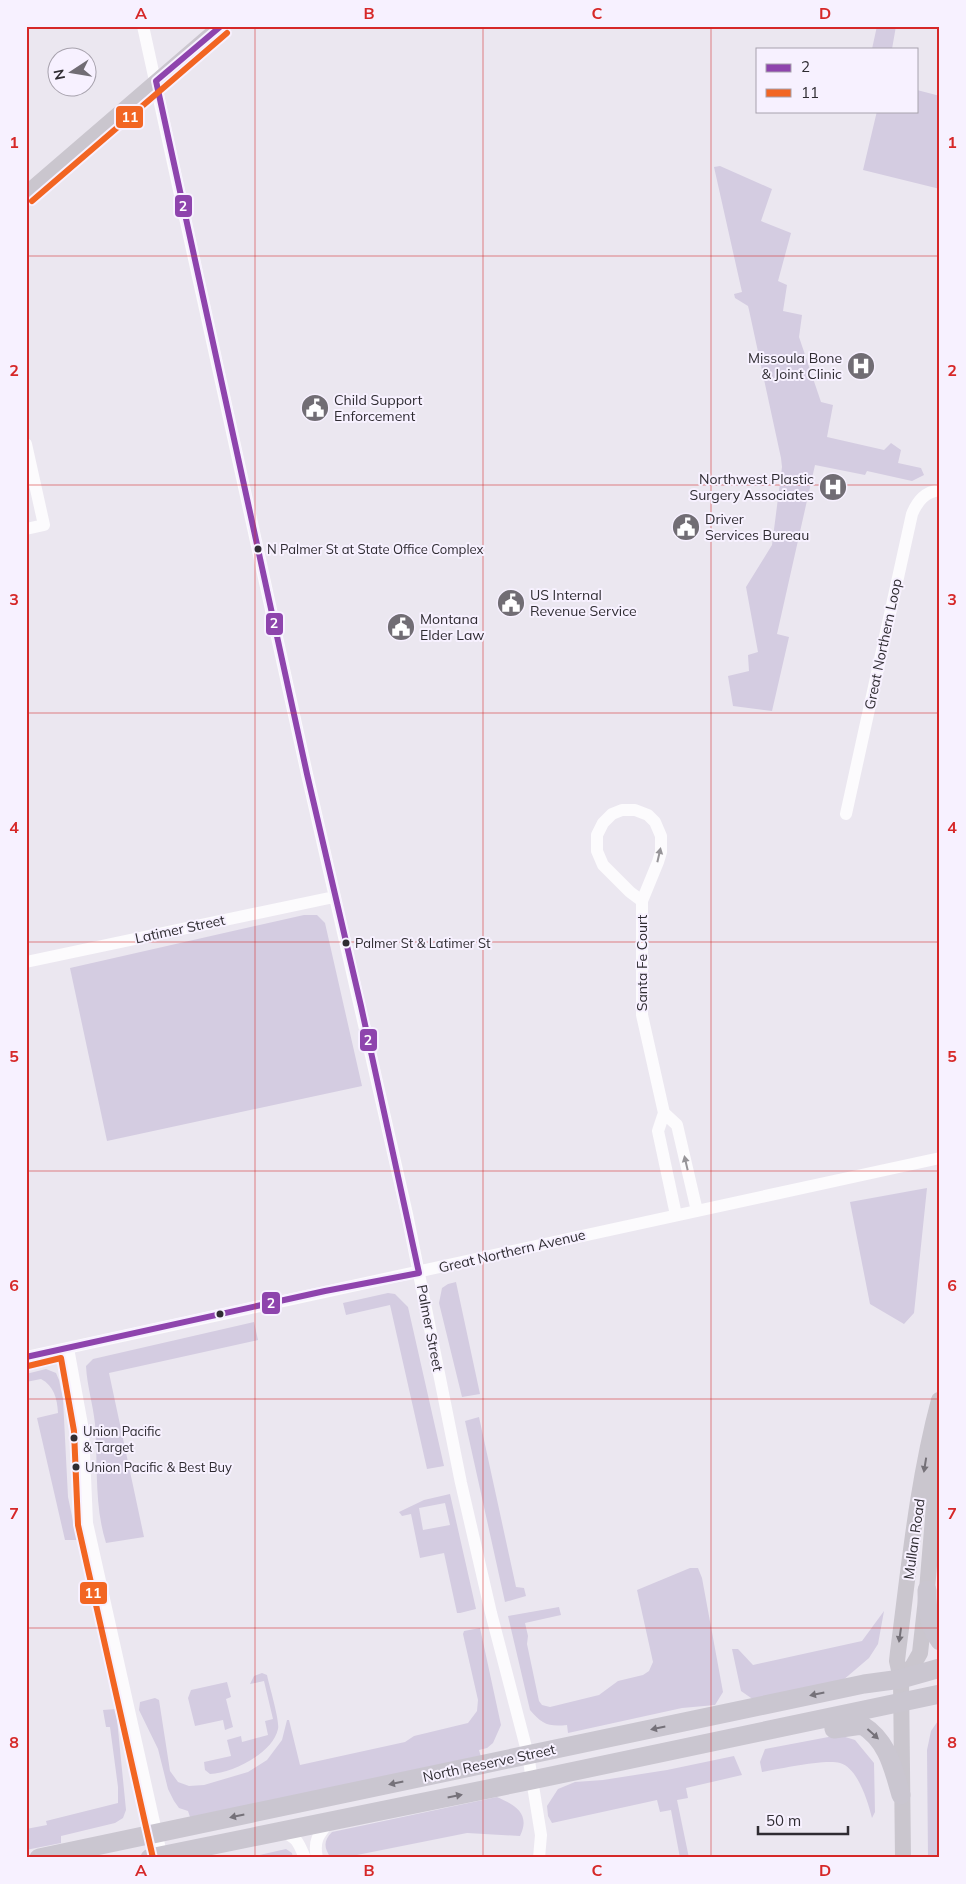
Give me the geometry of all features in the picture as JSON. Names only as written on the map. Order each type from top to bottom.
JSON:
[{"type":"highway","points":[[927,1590],[928,1614],[932,1628],[940,1640]]},
{"type":"highway","name":"North Reserve Street","points":[[39,1858],[862,1685],[901,1679],[940,1668]]},
{"type":"highway","name":"North Reserve Street","points":[[158,1857],[940,1694]]},
{"type":"highway","points":[[586,1768],[646,1766],[854,1725],[862,1726],[871,1732],[885,1748],[901,1795]]},
{"type":"main road","points":[[26,194],[220,26]]},
{"type":"main road","name":"Mullan Road","points":[[940,1398],[940,1414]]},
{"type":"main road","name":"Mullan Road","points":[[903,1858],[901,1679],[897,1661],[916,1516],[930,1436],[940,1398]]},
{"type":"main road","name":"Mullan Road","points":[[901,1679],[912,1667],[920,1653],[940,1434]]},
{"type":"street","name":"Palmer Street","points":[[143,26],[334,897],[363,1015],[419,1272],[461,1483],[491,1613],[528,1755],[541,1834],[539,1858]]},
{"type":"street","points":[[26,444],[44,525],[26,528]]},
{"type":"street","name":"Great Northern Loop","points":[[846,814],[912,514],[917,502],[930,492],[940,490]]},
{"type":"street","name":"Santa Fe Court","points":[[642,901],[603,866],[597,851],[597,835],[603,822],[612,814],[622,810],[634,810],[648,815],[661,836],[661,852],[642,901],[642,1015],[664,1113],[658,1131],[676,1215]]},
{"type":"street","name":"Latimer Street","points":[[26,962],[334,897]]},
{"type":"street","name":"Santa Fe Court","points":[[664,1113],[677,1125],[697,1210]]},
{"type":"street","name":"Great Northern Avenue","points":[[26,1357],[940,1158]]},
{"type":"street","points":[[68,1348],[83,1430],[88,1523],[157,1833],[158,1857]]},
{"type":"street","points":[[317,1858],[314,1847],[316,1841],[320,1832],[330,1821]]},
{"type":"street","points":[[280,1831],[290,1834],[298,1841],[305,1858]]},
{"type":"shaded area","points":[[877,26],[896,26],[892,48],[872,48]]},
{"type":"shaded area","points":[[918,90],[940,96],[940,189],[863,170],[877,112],[918,112]]},
{"type":"shaded area","points":[[720,166],[772,189],[761,221],[791,233],[778,281],[787,285],[783,311],[802,315],[799,337],[821,402],[833,405],[827,437],[884,450],[891,443],[901,450],[898,463],[921,468],[924,475],[912,481],[867,471],[865,475],[815,465],[777,634],[789,637],[772,711],[733,706],[728,676],[749,671],[748,655],[758,652],[746,587],[772,545],[782,467],[748,306],[735,298],[734,294],[742,292],[714,167]]},
{"type":"shaded area","points":[[304,915],[317,915],[325,923],[362,1086],[107,1141],[70,968]]},
{"type":"shaded area","points":[[927,1188],[914,1313],[904,1324],[870,1304],[850,1202]]},
{"type":"shaded area","points":[[456,1282],[480,1394],[462,1397],[439,1303],[442,1288]]},
{"type":"shaded area","points":[[388,1293],[395,1294],[408,1307],[444,1466],[427,1469],[390,1305],[346,1315],[343,1303]]},
{"type":"shaded area","points":[[254,1322],[258,1340],[109,1373],[144,1537],[106,1543],[100,1514],[95,1424],[86,1366],[93,1359]]},
{"type":"shaded area","points":[[46,1369],[56,1373],[63,1399],[68,1497],[77,1540],[65,1540],[37,1418],[58,1413],[56,1397],[49,1385],[41,1379],[26,1382],[26,1374]]},
{"type":"shaded area","points":[[479,1417],[516,1587],[524,1588],[526,1596],[505,1602],[465,1421]]},
{"type":"shaded area","points":[[450,1494],[476,1609],[457,1613],[444,1553],[420,1558],[411,1514],[402,1516],[399,1512],[424,1500]],"holes":[[[445,1503],[450,1525],[423,1530],[419,1508]]]},
{"type":"shaded area","points":[[690,1568],[698,1568],[702,1578],[723,1692],[715,1705],[682,1708],[568,1733],[567,1725],[546,1724],[534,1715],[530,1710],[508,1616],[559,1607],[561,1615],[525,1623],[528,1636],[527,1644],[539,1701],[542,1705],[550,1707],[599,1695],[618,1681],[643,1675],[649,1671],[653,1662],[637,1590]]},
{"type":"shaded area","points":[[884,1611],[878,1644],[869,1658],[842,1681],[754,1700],[741,1691],[732,1649],[738,1649],[753,1665],[862,1641]]},
{"type":"shaded area","points":[[480,1628],[501,1725],[493,1743],[487,1748],[479,1750],[481,1757],[190,1817],[188,1811],[179,1808],[174,1801],[168,1789],[158,1749],[139,1710],[140,1702],[155,1698],[159,1700],[170,1771],[178,1782],[189,1786],[204,1785],[248,1772],[267,1760],[282,1740],[287,1720],[289,1720],[300,1765],[405,1742],[414,1736],[468,1723],[477,1711],[478,1700],[463,1634],[464,1631]]},
{"type":"shaded area","points":[[262,1673],[267,1675],[277,1719],[278,1729],[275,1738],[260,1754],[251,1760],[230,1770],[210,1774],[205,1770],[204,1762],[231,1756],[227,1740],[241,1736],[242,1742],[268,1735],[265,1721],[273,1719],[264,1681],[250,1684],[254,1676]]},
{"type":"shaded area","points":[[227,1682],[231,1697],[226,1699],[233,1727],[225,1730],[223,1720],[195,1726],[188,1698],[191,1690]]},
{"type":"shaded area","points":[[116,1709],[126,1810],[123,1818],[115,1823],[61,1836],[61,1843],[26,1850],[26,1829],[47,1825],[46,1821],[118,1803],[118,1787],[110,1727],[106,1727],[103,1710]]},
{"type":"shaded area","points":[[940,1718],[940,1858],[928,1858],[927,1750],[931,1731]]},
{"type":"shaded area","points":[[839,1735],[855,1740],[874,1763],[875,1812],[872,1818],[865,1795],[857,1778],[852,1771],[840,1763],[813,1763],[762,1772],[760,1762],[765,1749]]},
{"type":"shaded area","points":[[734,1756],[742,1775],[686,1788],[688,1798],[677,1800],[689,1858],[680,1858],[671,1810],[660,1812],[657,1800],[552,1823],[548,1816],[547,1806],[558,1789],[575,1782],[603,1780],[667,1770]]},
{"type":"shaded area","points":[[497,1797],[510,1803],[522,1816],[524,1822],[520,1836],[467,1833],[357,1855],[358,1858],[331,1858],[326,1848],[327,1838],[332,1832]]},
{"type":"shaded area","points":[[286,1849],[292,1853],[293,1858],[246,1858]]},
{"type":"transit line","name":"2","points":[[26,1357],[325,1291],[419,1273],[361,1006],[307,774],[156,81],[221,26]]},
{"type":"transit line","name":"11","points":[[32,201],[227,33]]},
{"type":"transit line","name":"11","points":[[28,1366],[61,1358],[74,1431],[78,1525],[153,1858]]},
{"type":"place","name":"Missoula Bone & Joint Clinic","points":[[861,366]]},
{"type":"place","name":"Child Support Enforcement","points":[[315,408]]},
{"type":"place","name":"Northwest Plastic Surgery Associates","points":[[833,487]]},
{"type":"place","name":"Driver Services Bureau","points":[[686,527]]},
{"type":"place","name":"N Palmer St at State Office Complex","points":[[258,549]]},
{"type":"place","name":"US Internal Revenue Service","points":[[511,603]]},
{"type":"place","name":"Montana Elder Law","points":[[401,627]]},
{"type":"place","name":"Palmer St & Latimer St","points":[[346,943]]},
{"type":"place","name":"Union Pacific & Target","points":[[74,1438]]},
{"type":"place","name":"Union Pacific & Best Buy","points":[[76,1467]]}]
